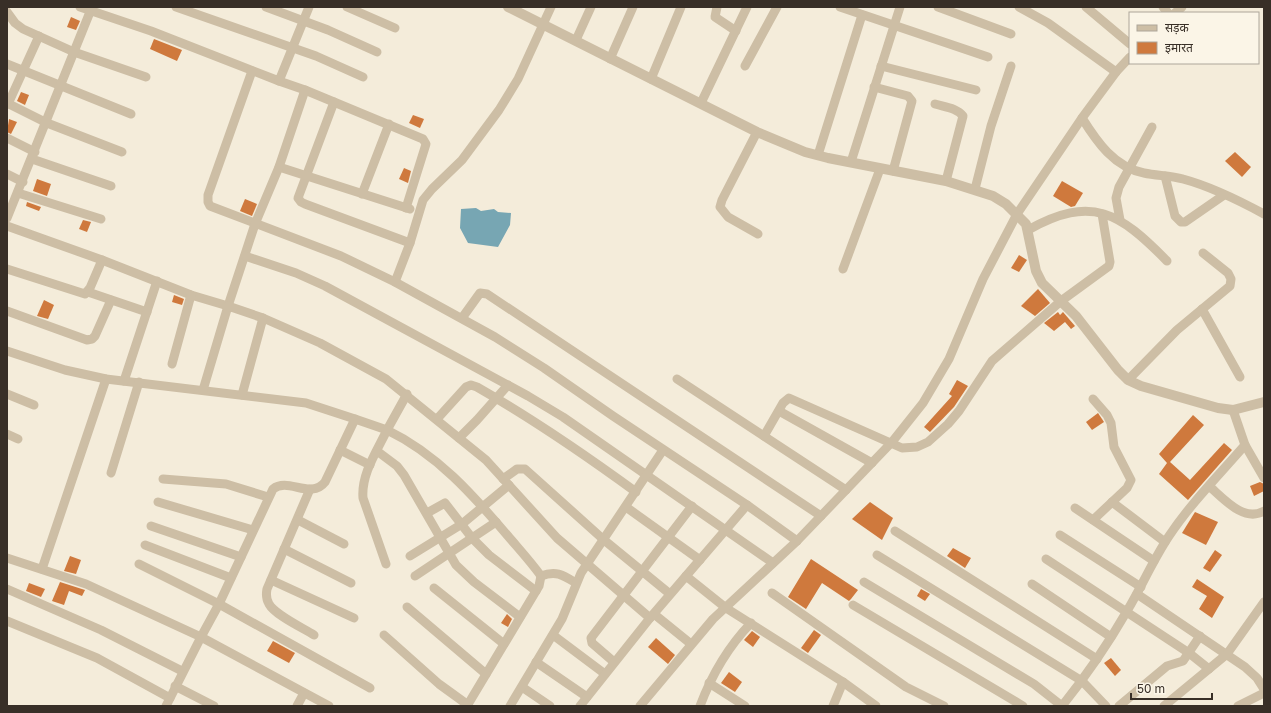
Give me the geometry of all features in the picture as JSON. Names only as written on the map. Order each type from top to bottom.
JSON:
[{"type":"street","points":[[80,7],[92,9],[152,31],[252,71],[305,90],[424,139],[426,144],[406,208]]},
{"type":"street","points":[[176,7],[292,47],[363,77]]},
{"type":"street","points":[[266,7],[350,39],[377,52]]},
{"type":"street","points":[[279,81],[309,7]]},
{"type":"street","points":[[347,7],[395,28]]},
{"type":"street","points":[[395,282],[410,244],[423,200],[432,189],[462,160],[499,110],[518,79],[551,7]]},
{"type":"street","points":[[576,40],[591,7]]},
{"type":"street","points":[[610,59],[633,7]]},
{"type":"street","points":[[651,79],[681,7]]},
{"type":"street","points":[[717,7],[715,17],[736,31]]},
{"type":"street","points":[[701,103],[748,7]]},
{"type":"street","points":[[745,66],[777,7]]},
{"type":"street","points":[[840,7],[862,16],[988,57]]},
{"type":"street","points":[[851,162],[900,7]]},
{"type":"street","points":[[938,7],[1010,34]]},
{"type":"street","points":[[1019,7],[1048,23],[1116,72]]},
{"type":"street","points":[[1086,7],[1129,43]]},
{"type":"street","points":[[512,8],[610,59],[757,132],[818,155],[880,169],[946,181],[993,196],[1006,204],[1023,221],[1036,271],[1042,283],[1076,316],[1118,370],[1128,380],[1148,388],[1218,408],[1233,410],[1264,402]]},
{"type":"street","points":[[7,218],[47,123],[92,9]]},
{"type":"street","points":[[7,12],[18,26],[39,36],[74,52],[146,77]]},
{"type":"street","points":[[818,155],[862,16]]},
{"type":"street","points":[[39,36],[8,104],[47,123],[122,152]]},
{"type":"street","points":[[640,706],[713,619],[797,540],[872,463],[896,445],[949,359],[983,278],[1023,221],[1082,118],[1116,72],[1129,58]]},
{"type":"street","points":[[7,64],[131,114]]},
{"type":"street","points":[[881,66],[976,90]]},
{"type":"street","points":[[975,189],[991,126],[1011,66]]},
{"type":"street","points":[[252,71],[208,195],[208,202],[214,210],[340,256],[395,282],[462,318],[544,368],[797,540]]},
{"type":"street","points":[[874,87],[908,96],[912,101],[893,171]]},
{"type":"street","points":[[203,390],[228,306],[255,224],[279,167],[305,90]]},
{"type":"street","points":[[334,102],[298,194],[298,198],[301,202],[410,244]]},
{"type":"street","points":[[935,104],[954,109],[963,116],[946,181]]},
{"type":"street","points":[[1082,118],[1105,151],[1129,169],[1144,174],[1165,176],[1195,182],[1264,214]]},
{"type":"street","points":[[362,194],[389,124]]},
{"type":"street","points":[[1120,220],[1116,198],[1119,187],[1152,127]]},
{"type":"street","points":[[757,132],[722,200],[720,207],[728,217],[758,234]]},
{"type":"street","points":[[7,138],[33,156],[111,186]]},
{"type":"street","points":[[279,167],[419,212]]},
{"type":"street","points":[[843,269],[880,169]]},
{"type":"street","points":[[7,174],[23,182]]},
{"type":"street","points":[[1165,176],[1175,216],[1181,222],[1185,222],[1224,195]]},
{"type":"street","points":[[18,193],[101,219]]},
{"type":"street","points":[[1023,221],[1049,218],[1066,212],[1083,211],[1102,214],[1120,220],[1136,230],[1167,261]]},
{"type":"street","points":[[764,436],[786,400],[792,398],[896,445],[917,447],[922,445],[948,424],[959,411],[992,361],[1061,301],[1109,266],[1110,262],[1102,214]]},
{"type":"street","points":[[7,226],[102,260],[191,295],[263,318],[320,343],[386,379],[407,394],[486,460],[552,533],[587,564],[623,595],[691,644]]},
{"type":"street","points":[[1128,380],[1156,351],[1231,283],[1228,274],[1203,253]]},
{"type":"street","points":[[245,256],[325,286],[508,385],[563,417],[773,563]]},
{"type":"street","points":[[88,292],[102,260]]},
{"type":"street","points":[[7,269],[80,293],[88,292],[147,312]]},
{"type":"street","points":[[124,381],[157,281]]},
{"type":"street","points":[[462,318],[476,296],[480,293],[488,294],[821,516]]},
{"type":"street","points":[[172,364],[191,295]]},
{"type":"street","points":[[7,311],[87,340],[92,339],[95,336],[110,300]]},
{"type":"street","points":[[1202,308],[1240,377]]},
{"type":"street","points":[[242,395],[263,318]]},
{"type":"street","points":[[7,351],[64,370],[106,379],[306,403],[387,430],[407,440],[426,453],[449,472],[496,522],[541,576],[541,581],[536,592],[467,705],[439,684],[384,635]]},
{"type":"street","points":[[42,569],[106,379]]},
{"type":"street","points":[[676,379],[846,490]]},
{"type":"street","points":[[111,472],[139,382]]},
{"type":"street","points":[[437,419],[466,387],[471,385],[477,386],[579,450],[636,492]]},
{"type":"street","points":[[459,438],[508,385]]},
{"type":"street","points":[[7,394],[34,405]]},
{"type":"street","points":[[386,564],[363,498],[362,488],[370,465],[407,394]]},
{"type":"street","points":[[1093,399],[1107,415],[1111,423],[1114,448],[1131,480],[1127,488],[1093,520]]},
{"type":"street","points":[[1233,410],[1245,445],[1264,478]]},
{"type":"street","points":[[779,411],[872,463]]},
{"type":"street","points":[[7,621],[97,658],[168,702],[182,672],[219,604],[268,497],[277,486],[310,489],[320,488],[325,482],[355,419]]},
{"type":"street","points":[[7,434],[18,439]]},
{"type":"street","points":[[864,582],[1034,684],[1062,706],[1098,659],[1139,591],[1165,542],[1187,512],[1245,445]]},
{"type":"street","points":[[340,450],[370,465]]},
{"type":"street","points":[[510,706],[569,606],[576,583],[587,564],[664,450]]},
{"type":"street","points":[[377,451],[396,466],[427,513],[448,553],[465,574],[520,617]]},
{"type":"street","points":[[410,556],[462,524],[483,508],[517,469],[525,469],[604,540],[670,594]]},
{"type":"street","points":[[163,480],[226,484],[268,497]]},
{"type":"street","points":[[1209,486],[1242,512],[1250,515],[1264,511]]},
{"type":"street","points":[[310,489],[298,520],[267,589],[266,598],[269,606],[314,635]]},
{"type":"street","points":[[158,502],[254,530]]},
{"type":"street","points":[[1112,502],[1165,542]]},
{"type":"street","points":[[427,513],[445,503],[472,538],[489,555],[536,592]]},
{"type":"street","points":[[580,706],[604,674],[670,594],[747,505]]},
{"type":"street","points":[[614,662],[591,640],[623,595],[692,506]]},
{"type":"street","points":[[626,507],[700,560]]},
{"type":"street","points":[[1075,508],[1154,561]]},
{"type":"street","points":[[298,520],[344,544]]},
{"type":"street","points":[[415,576],[496,522]]},
{"type":"street","points":[[150,526],[240,558]]},
{"type":"street","points":[[895,531],[1098,659]]},
{"type":"street","points":[[1060,535],[1227,654],[1257,678],[1264,689]]},
{"type":"street","points":[[145,546],[231,578]]},
{"type":"street","points":[[284,549],[350,583]]},
{"type":"street","points":[[877,555],[1082,681],[1106,706]]},
{"type":"street","points":[[7,558],[86,584],[201,637],[329,706]]},
{"type":"street","points":[[1046,559],[1189,653],[1209,669]]},
{"type":"street","points":[[139,564],[219,604],[370,688]]},
{"type":"street","points":[[541,576],[555,572],[560,573],[576,583]]},
{"type":"street","points":[[686,576],[726,608],[843,682],[876,706]]},
{"type":"street","points":[[271,580],[354,618]]},
{"type":"street","points":[[1032,584],[1111,637]]},
{"type":"street","points":[[434,588],[504,644]]},
{"type":"street","points":[[7,589],[101,630],[182,672]]},
{"type":"street","points":[[772,593],[906,686],[944,706]]},
{"type":"street","points":[[1164,706],[1227,654],[1261,604],[1264,602]]},
{"type":"street","points":[[854,605],[1023,706]]},
{"type":"street","points":[[407,607],[486,674]]},
{"type":"street","points":[[700,706],[708,683],[723,657],[748,622]]},
{"type":"street","points":[[553,635],[604,674]]},
{"type":"street","points":[[1119,706],[1167,666],[1183,661],[1200,636]]},
{"type":"street","points":[[536,662],[587,697]]},
{"type":"street","points":[[833,706],[843,682]]},
{"type":"street","points":[[708,683],[745,706]]},
{"type":"street","points":[[176,686],[214,706]]},
{"type":"street","points":[[522,687],[550,706]]},
{"type":"street","points":[[297,706],[304,693]]},
{"type":"street","points":[[1238,706],[1264,693]]},
{"type":"water","points":[[476,208],[481,211],[494,209],[498,212],[511,213],[510,225],[498,247],[468,243],[460,228],[461,209]]},
{"type":"building","points":[[71,17],[80,21],[76,30],[67,27]]},
{"type":"building","points":[[154,39],[182,50],[177,61],[150,49]]},
{"type":"building","points":[[21,92],[29,95],[25,105],[17,101]]},
{"type":"building","points":[[413,115],[424,119],[420,128],[409,123]]},
{"type":"building","points":[[9,119],[17,122],[11,134],[7,132]]},
{"type":"building","points":[[1235,152],[1251,167],[1242,177],[1225,161]]},
{"type":"building","points":[[404,168],[411,171],[408,183],[399,179]]},
{"type":"building","points":[[37,179],[51,184],[47,196],[33,191]]},
{"type":"building","points":[[1062,181],[1083,193],[1075,206],[1071,207],[1053,196]]},
{"type":"building","points":[[245,199],[257,204],[252,216],[240,211]]},
{"type":"building","points":[[27,202],[41,207],[39,211],[26,206]]},
{"type":"building","points":[[83,220],[91,222],[87,232],[79,229]]},
{"type":"building","points":[[1019,255],[1027,260],[1019,272],[1011,268]]},
{"type":"building","points":[[1038,289],[1050,303],[1035,316],[1021,306]]},
{"type":"building","points":[[174,295],[184,299],[182,305],[172,302]]},
{"type":"building","points":[[44,300],[54,305],[48,319],[37,316]]},
{"type":"building","points":[[1058,312],[1060,315],[1063,312],[1075,326],[1071,329],[1065,322],[1054,331],[1044,323]]},
{"type":"building","points":[[957,380],[968,386],[954,407],[930,432],[924,427],[952,396],[949,394]]},
{"type":"building","points":[[1098,413],[1104,422],[1092,430],[1086,422]]},
{"type":"building","points":[[1193,415],[1204,425],[1170,462],[1190,480],[1224,443],[1232,450],[1188,500],[1159,474],[1167,463],[1159,454]]},
{"type":"building","points":[[1260,482],[1264,484],[1264,491],[1254,496],[1250,486]]},
{"type":"building","points":[[870,502],[893,518],[882,540],[852,519]]},
{"type":"building","points":[[1195,512],[1218,522],[1206,545],[1182,533]]},
{"type":"building","points":[[953,548],[971,558],[965,568],[947,556]]},
{"type":"building","points":[[1215,550],[1222,555],[1210,572],[1203,568]]},
{"type":"building","points":[[70,556],[81,560],[76,574],[64,571]]},
{"type":"building","points":[[811,559],[858,590],[849,601],[822,583],[806,609],[788,597]]},
{"type":"building","points":[[1197,579],[1224,597],[1212,618],[1199,609],[1207,596],[1192,587]]},
{"type":"building","points":[[60,582],[85,590],[82,596],[69,591],[64,605],[52,601]]},
{"type":"building","points":[[29,583],[45,589],[41,597],[26,591]]},
{"type":"building","points":[[921,589],[930,594],[925,601],[917,596]]},
{"type":"building","points":[[507,614],[512,619],[508,627],[501,623]]},
{"type":"building","points":[[814,630],[821,635],[808,653],[801,648]]},
{"type":"building","points":[[752,631],[760,637],[753,647],[744,640]]},
{"type":"building","points":[[656,638],[675,655],[668,664],[648,647]]},
{"type":"building","points":[[273,641],[295,653],[289,663],[267,651]]},
{"type":"building","points":[[1111,658],[1121,670],[1115,676],[1104,663]]},
{"type":"building","points":[[729,672],[742,682],[735,692],[721,683]]}]
